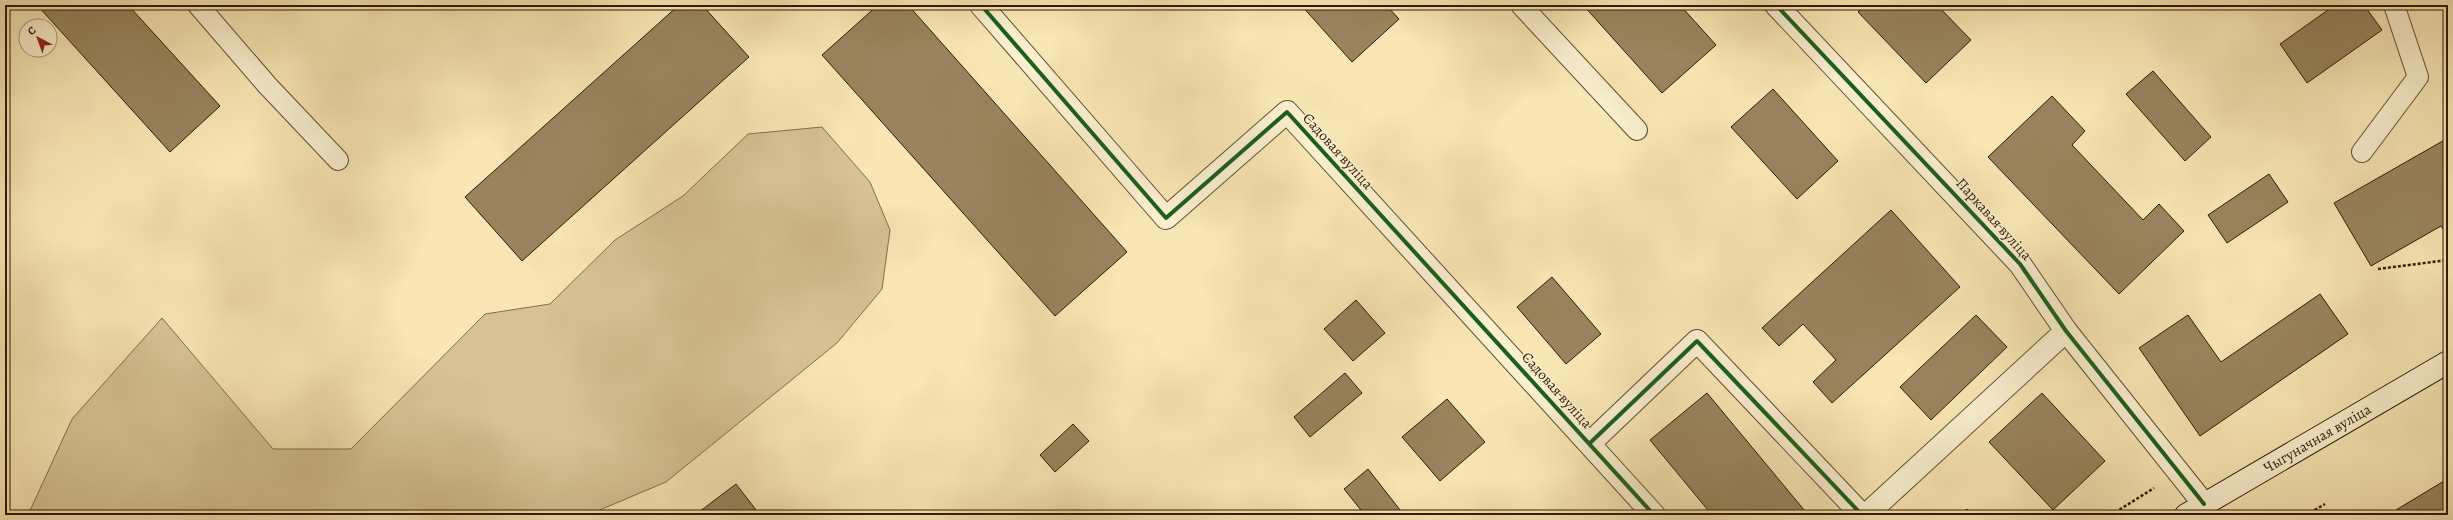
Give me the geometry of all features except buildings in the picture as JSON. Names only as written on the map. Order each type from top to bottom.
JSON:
[{"type":"street","name":"Садовая вуліца","points":[[981,5],[1166,218],[1287,112],[1654,515]]},
{"type":"street","name":"Паркавая вуліца","points":[[1776,5],[2013,256],[2066,331],[2180,472],[2195,509]]},
{"type":"street","points":[[1866,515],[2066,331]]},
{"type":"street","points":[[1590,443],[1697,341],[1862,515]]},
{"type":"street","name":"Чыгуначная вуліца","points":[[2195,509],[2448,362]]},
{"type":"lane","points":[[198,5],[267,85],[338,160]]},
{"type":"lane","points":[[1520,5],[1637,130]]},
{"type":"lane","points":[[2362,152],[2418,78],[2394,5]]},
{"type":"path","points":[[2378,269],[2448,260]]},
{"type":"path","points":[[2110,515],[2180,472]]},
{"type":"path","points":[[2306,515],[2326,504]]},
{"type":"shaded area","points":[[822,127],[870,182],[890,230],[882,289],[837,343],[666,482],[588,515],[28,515],[72,419],[162,318],[273,449],[351,449],[485,314],[550,304],[615,240],[683,196],[748,134]]},
{"type":"cycle path","points":[[981,5],[1166,218],[1287,112],[1654,515]]},
{"type":"cycle path","points":[[1776,5],[2020,264],[2066,331],[2204,504]]},
{"type":"cycle path","points":[[1590,443],[1697,341],[1862,515]]}]
